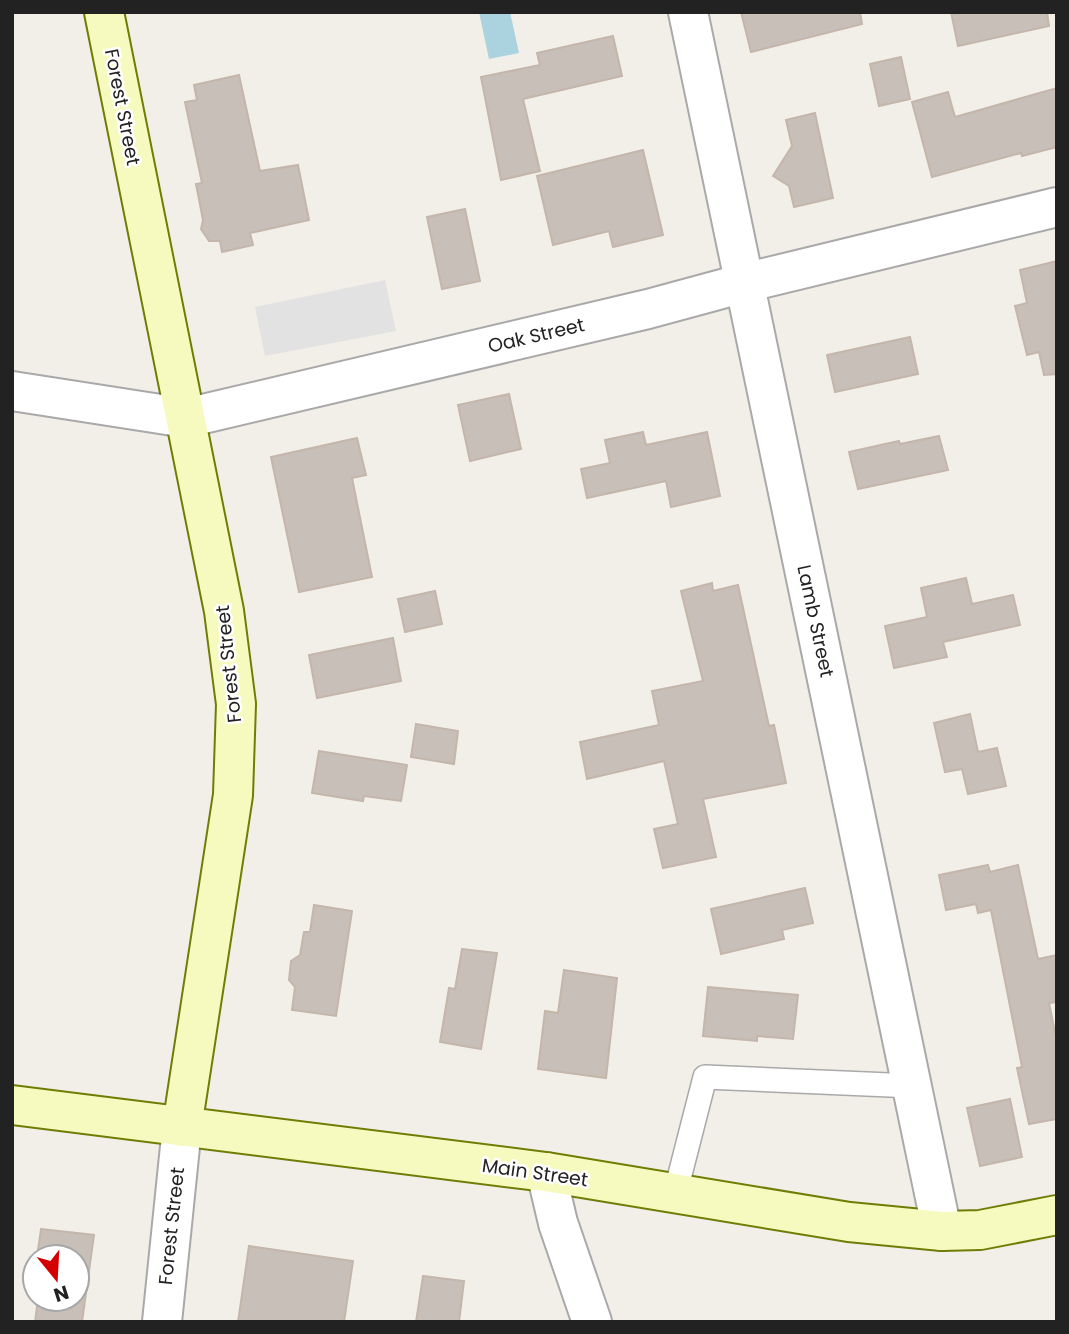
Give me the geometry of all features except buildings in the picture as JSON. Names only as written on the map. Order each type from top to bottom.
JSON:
[{"type":"street","name":"Forest Street","points":[[104,12],[224,611],[236,704],[233,795],[183,1127],[162,1322]]},
{"type":"street","name":"Lamb Street","points":[[688,12],[942,1231]]},
{"type":"street","name":"Oak Street","points":[[12,391],[186,418],[648,309],[1057,207]]},
{"type":"street","name":"Main Street","points":[[12,1105],[546,1172],[835,1220],[942,1231],[980,1230],[1057,1215]]},
{"type":"street","points":[[546,1172],[558,1223],[592,1322]]},
{"type":"lane","points":[[675,1194],[705,1077],[913,1086]]},
{"type":"shaded area","points":[[385,280],[396,331],[265,356],[255,307]]},
{"type":"water","points":[[479,12],[510,12],[519,53],[489,59]]}]
